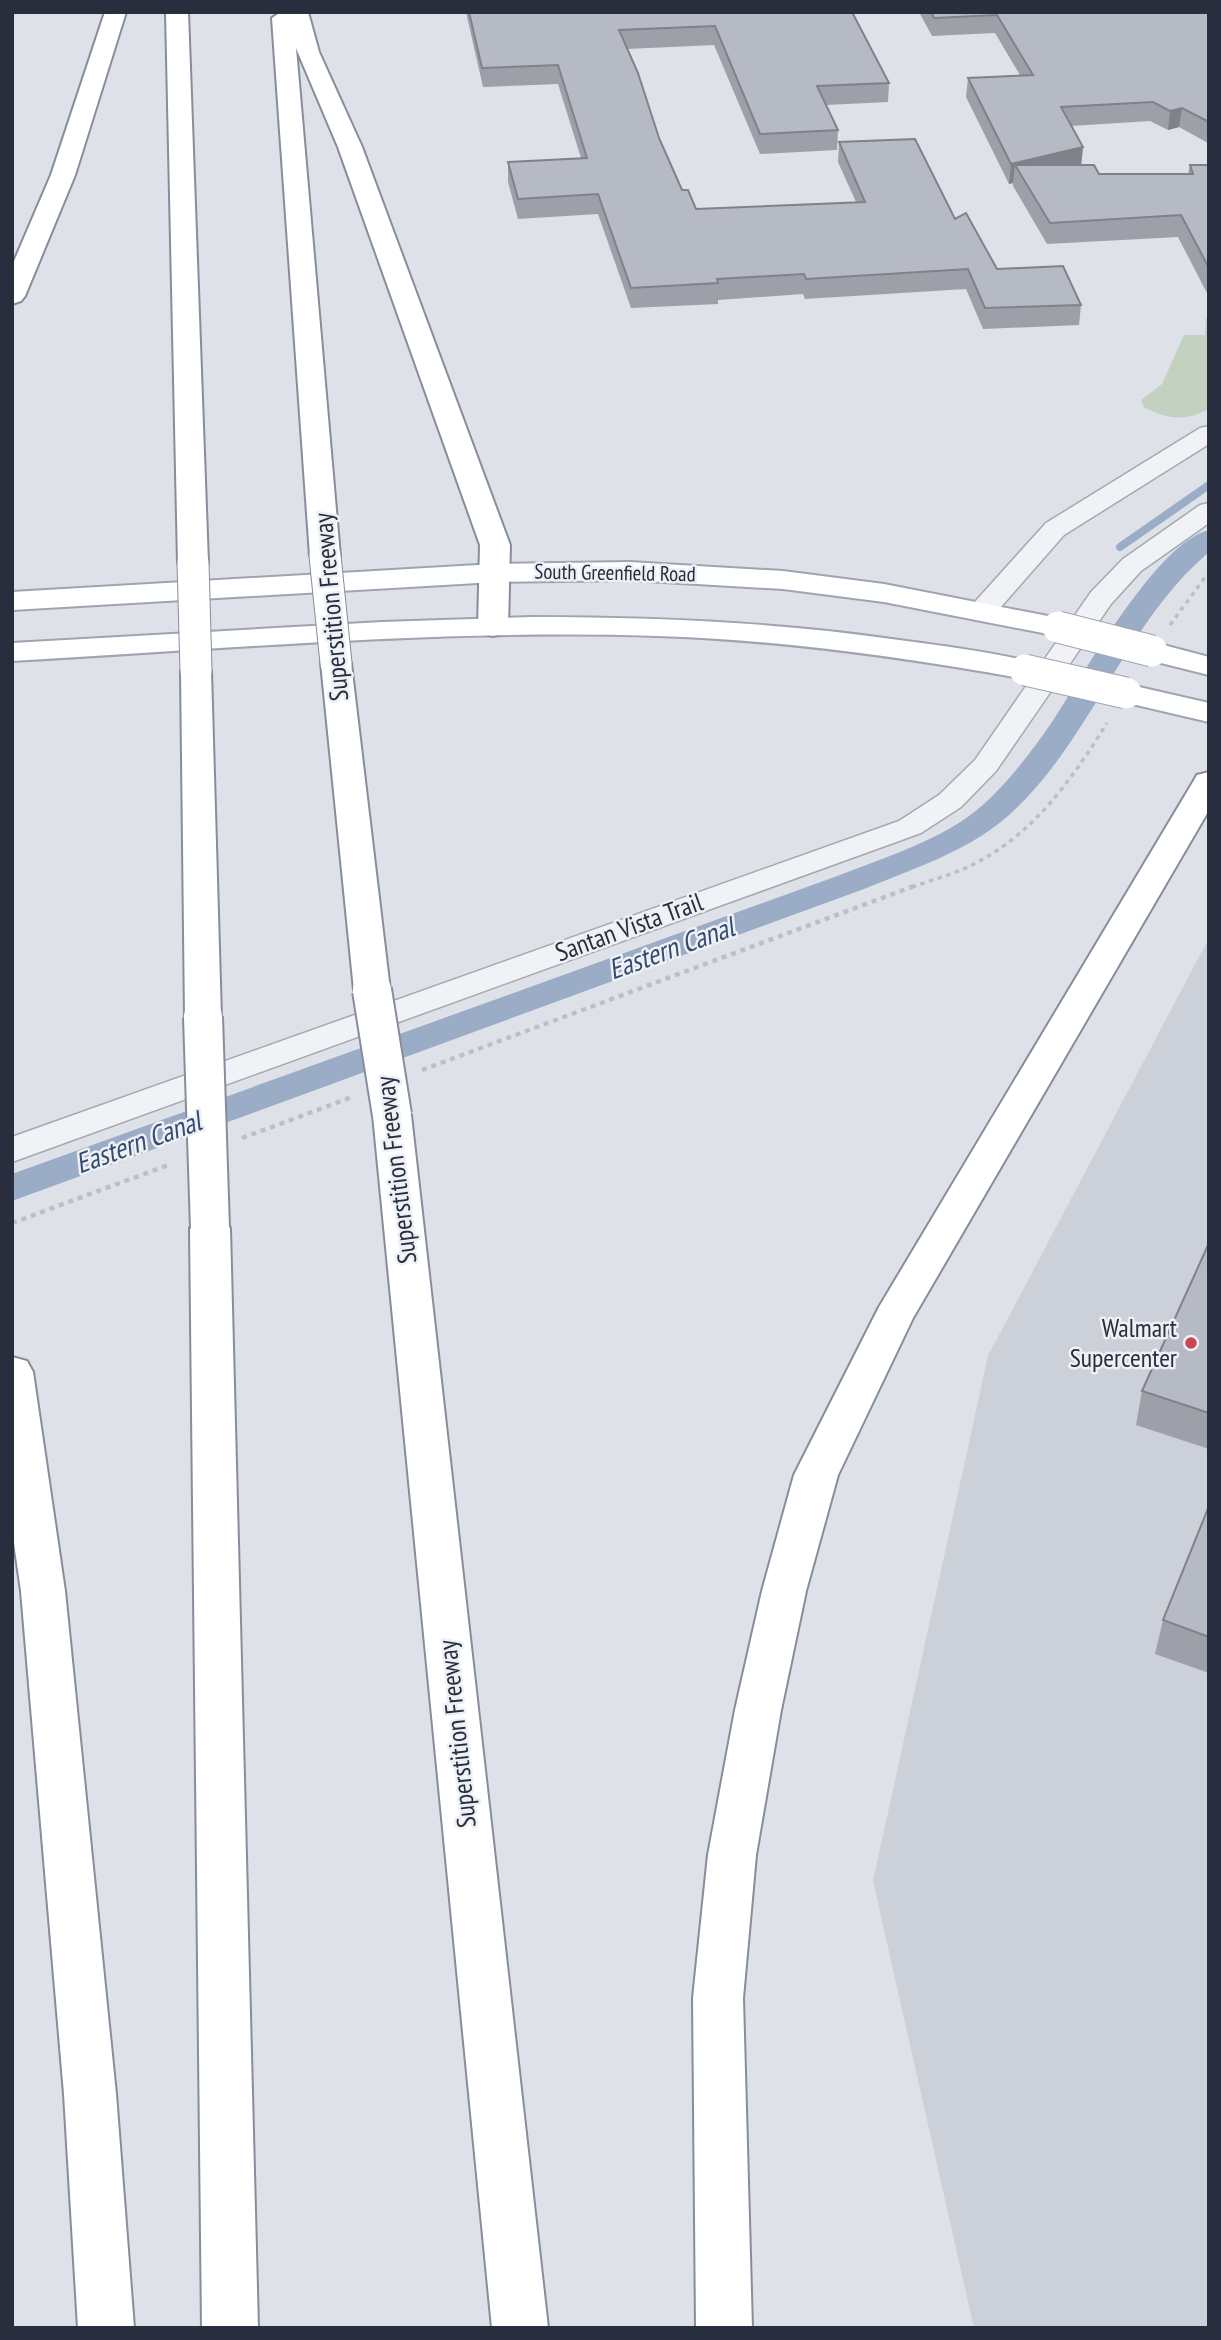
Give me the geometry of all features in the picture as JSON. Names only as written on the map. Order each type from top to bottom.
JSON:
[{"type":"main road","points":[[12,296],[63,175],[116,12]]},
{"type":"main road","points":[[177,12],[210,1228],[230,2328]]},
{"type":"main road","name":"Superstition Freeway","points":[[282,12],[325,556],[372,990],[376,1104],[520,2328]]},
{"type":"main road","points":[[297,12],[308,52],[350,146],[495,545],[493,627]]},
{"type":"main road","name":"South Greenfield Road","points":[[12,601],[495,573],[630,571],[783,580],[884,593],[983,610],[1209,666]]},
{"type":"main road","points":[[12,652],[493,627],[608,626],[750,632],[889,648],[1026,670],[1119,704],[1209,713]]},
{"type":"main road","points":[[724,2328],[718,1998],[732,1854],[778,1617],[816,1475],[893,1317],[1209,782]]},
{"type":"main road","points":[[12,1372],[43,1591],[90,2094],[106,2328]]},
{"type":"street","points":[[983,610],[1055,529],[1209,433]]},
{"type":"street","name":"Santan Vista Trail","points":[[12,1150],[910,827],[950,801],[986,765],[1013,722],[1101,598],[1132,565],[1209,511]]},
{"type":"path","points":[[412,1074],[974,864],[1034,822],[1068,784],[1119,704]]},
{"type":"path","points":[[232,1142],[376,1104]]},
{"type":"path","points":[[12,1223],[180,1161]]},
{"type":"shaded area","points":[[1209,938],[1209,2328],[974,2328],[873,1881],[988,1356]]},
{"type":"green space","points":[[1206,318],[1209,318],[1209,409],[1192,416],[1169,417],[1144,407],[1141,400],[1162,384],[1184,335],[1205,335]]},
{"type":"building","points":[[469,12],[852,12],[889,83],[817,86],[838,130],[760,134],[715,26],[619,30],[638,73],[659,138],[682,190],[688,190],[696,209],[865,202],[839,142],[915,139],[955,219],[966,213],[997,269],[1063,266],[1081,305],[985,308],[968,269],[806,279],[804,274],[631,288],[598,194],[518,199],[508,162],[587,158],[558,65],[482,68]]},
{"type":"building","points":[[931,12],[1209,12],[1209,122],[1182,108],[1170,111],[1153,102],[1061,107],[1083,147],[1011,164],[968,78],[1033,75],[997,15],[934,18]]},
{"type":"building","points":[[1015,165],[1094,165],[1099,174],[1193,174],[1190,165],[1209,165],[1209,268],[1181,215],[1050,223]]},
{"type":"building","name":"Walmart Supercenter","points":[[1209,1243],[1209,1413],[1142,1391]]},
{"type":"building","points":[[1209,1506],[1209,1637],[1163,1620]]},
{"type":"waterway","points":[[1120,547],[1209,485]]},
{"type":"waterway","name":"Eastern Canal","points":[[12,1188],[852,882],[956,837],[991,813],[1021,783],[1045,753],[1153,591],[1179,563],[1209,538]]},
{"type":"place","name":"Walmart Supercenter","points":[[1191,1343]]}]
